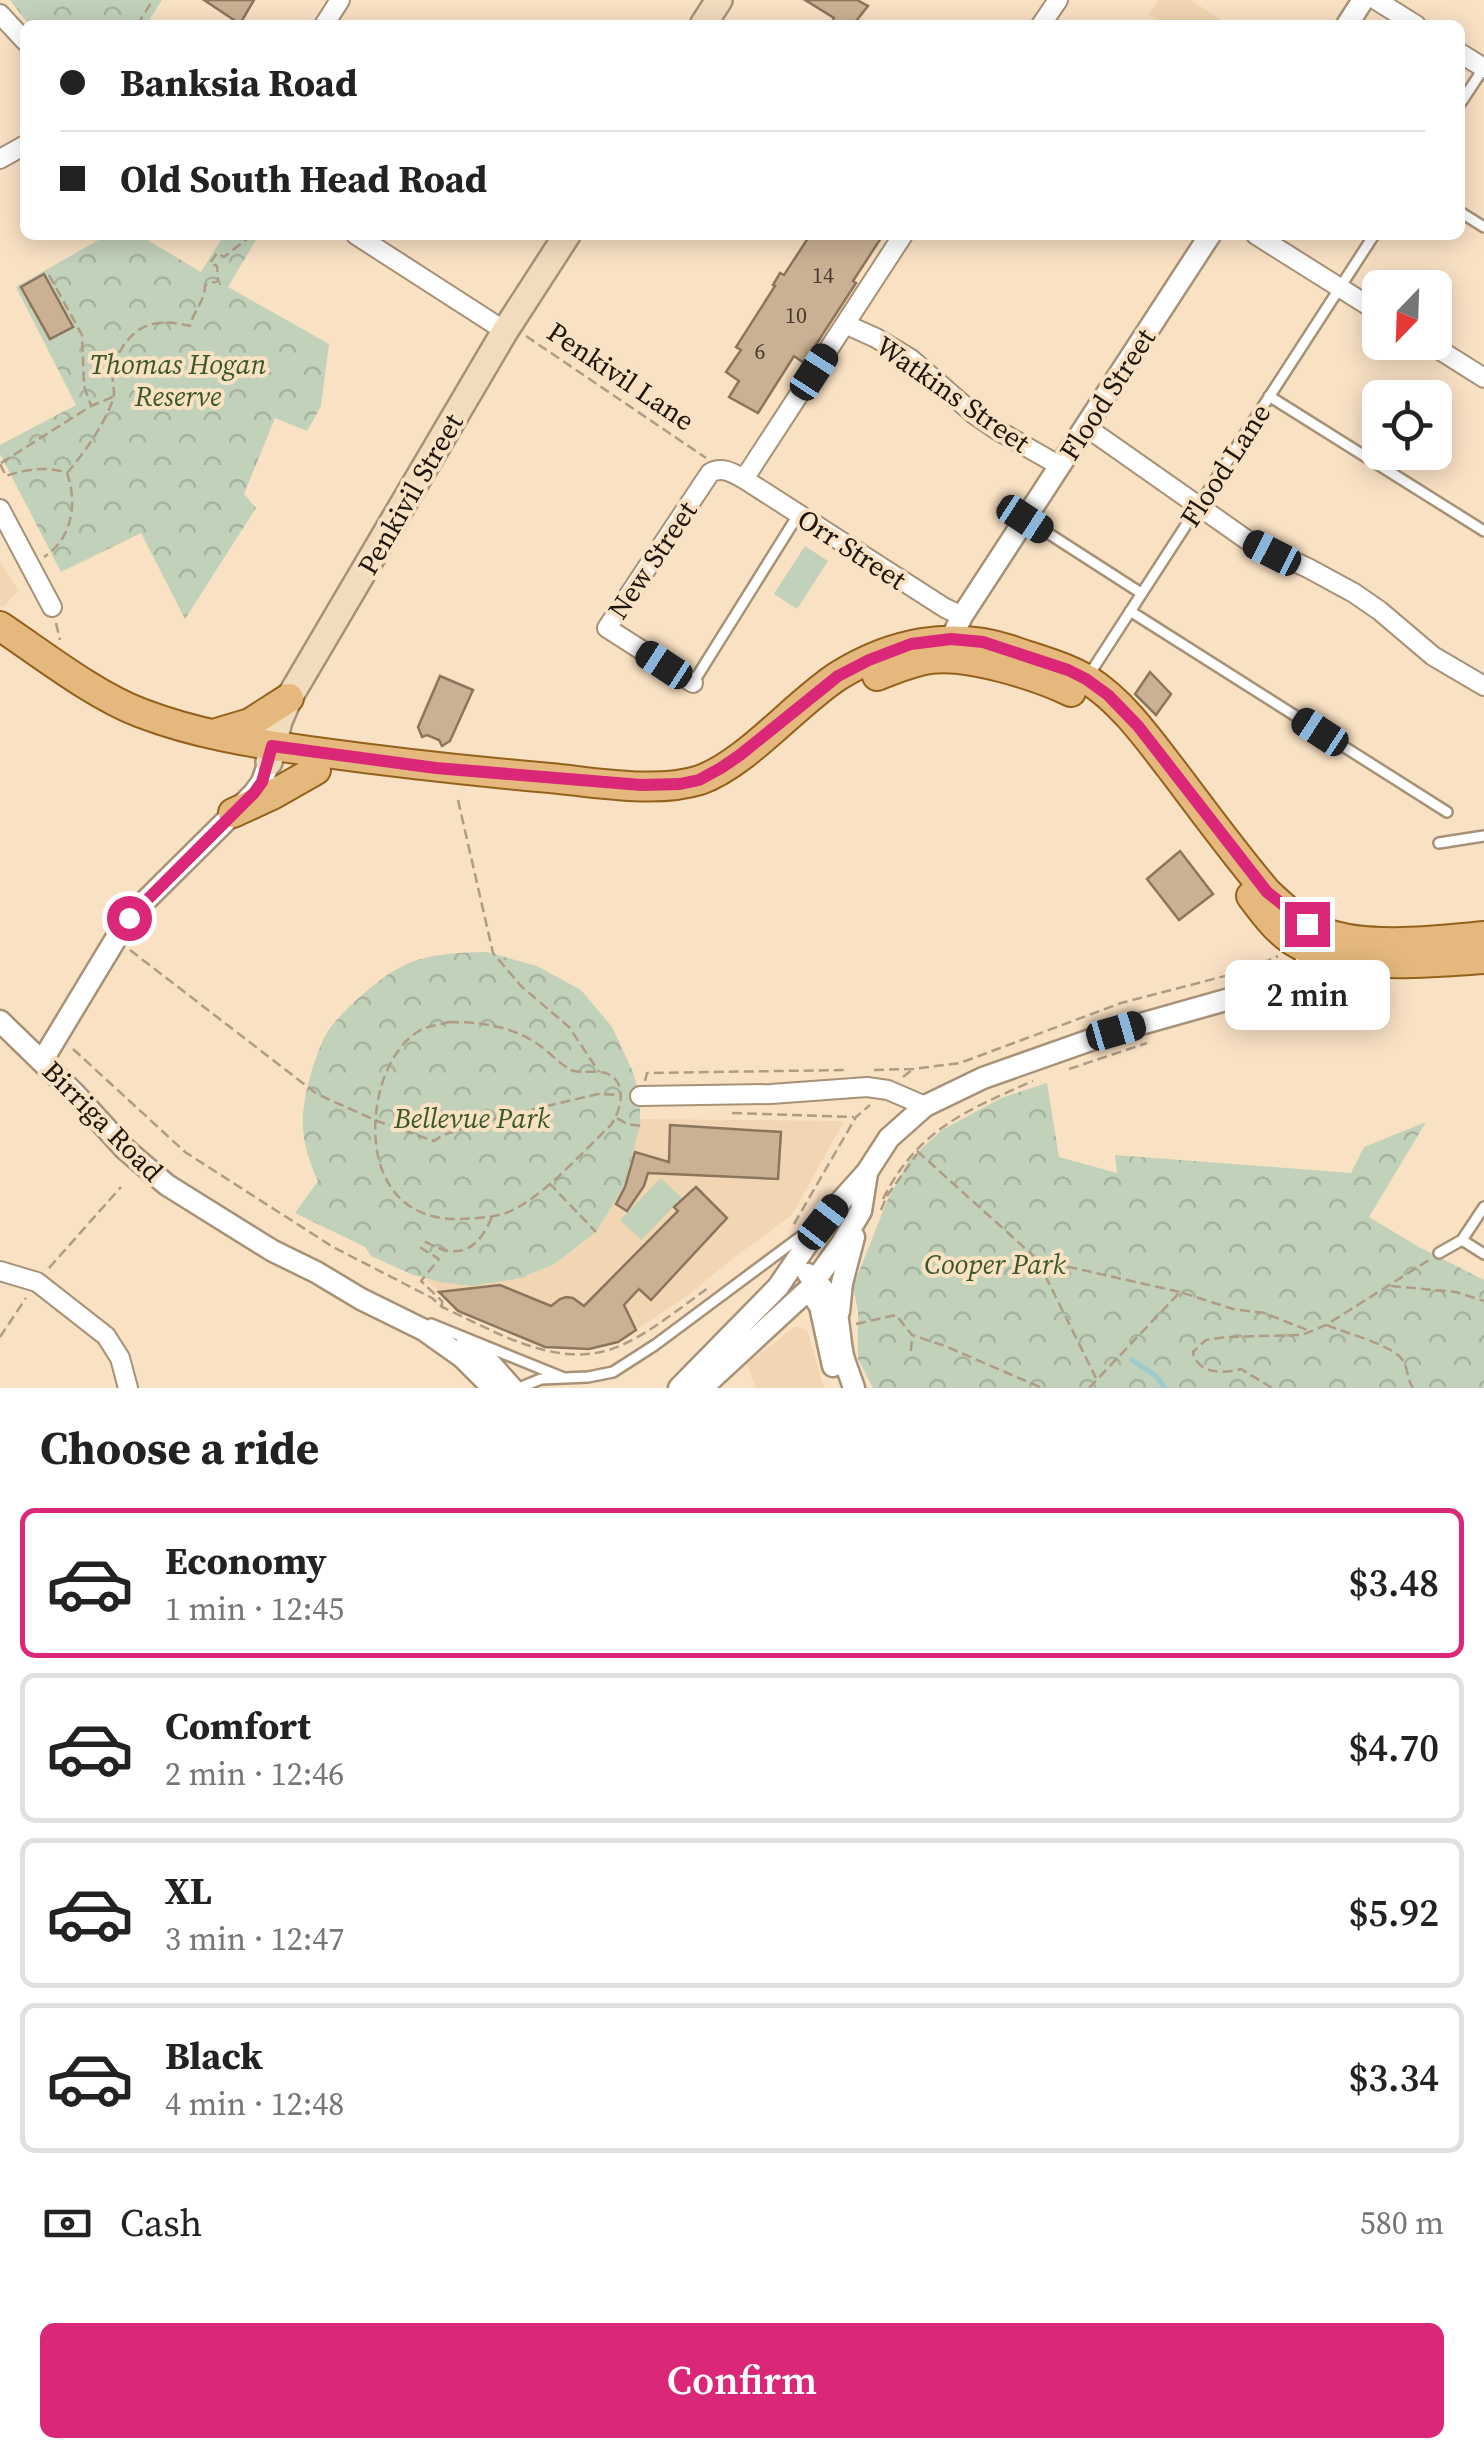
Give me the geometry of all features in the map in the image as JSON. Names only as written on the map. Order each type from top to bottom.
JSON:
[{"type":"main road","name":"Penkivil Street","points":[[271,754],[289,698],[515,333],[565,240]]},
{"type":"main road","points":[[0,626],[135,711],[316,770],[453,787],[662,801],[704,795],[726,785],[848,692],[930,659],[954,638]]},
{"type":"main road","points":[[0,644],[106,713],[182,742],[271,754],[641,785],[699,780],[731,762],[838,676],[898,648],[954,638],[994,666],[1057,686],[1082,687],[1160,774],[1273,923],[1296,943],[1484,936]]},
{"type":"main road","points":[[212,734],[250,723],[289,698]]},
{"type":"main road","points":[[233,813],[316,770]]},
{"type":"main road","points":[[1322,943],[1348,959],[1386,963],[1484,958]]},
{"type":"main road","points":[[1279,985],[1313,985],[1386,963]]},
{"type":"street","points":[[1376,0],[1408,20]]},
{"type":"street","points":[[0,14],[20,35]]},
{"type":"street","points":[[368,240],[515,333]]},
{"type":"street","points":[[744,479],[901,240]]},
{"type":"street","name":"Flood Street","points":[[954,638],[1025,519],[1207,240]]},
{"type":"street","points":[[1264,240],[1362,302]]},
{"type":"street","name":"Watkins Street","points":[[845,324],[911,358],[997,430],[1060,466]]},
{"type":"street","points":[[1452,358],[1484,378]]},
{"type":"street","points":[[1086,427],[1248,540],[1354,593],[1433,656],[1484,686]]},
{"type":"street","name":"New Street","points":[[692,683],[607,628],[710,473],[723,470],[744,479]]},
{"type":"street","name":"Orr Street","points":[[744,479],[945,608],[954,638]]},
{"type":"street","points":[[0,509],[52,607]]},
{"type":"street","points":[[42,1060],[129,918],[259,788],[271,754]]},
{"type":"street","points":[[679,1388],[778,1286],[889,1138],[925,1106],[983,1078],[1116,1031],[1279,985],[1297,974],[1322,943]]},
{"type":"street","name":"Birriga Road","points":[[0,1020],[156,1177],[273,1252],[316,1272],[436,1315],[516,1388]]},
{"type":"street","points":[[631,1096],[771,1094],[867,1087],[888,1090],[925,1106]]},
{"type":"street","points":[[854,1388],[844,1358],[839,1315],[842,1283],[873,1211],[867,1172]]},
{"type":"street","points":[[702,1388],[812,1285],[873,1211]]},
{"type":"street","points":[[792,1267],[830,1296],[839,1315]]},
{"type":"street","points":[[0,1271],[37,1282],[106,1336],[120,1358],[128,1388]]},
{"type":"street","name":"Birriga Road","points":[[316,1272],[424,1330],[462,1357],[494,1388]]},
{"type":"street","points":[[812,1285],[840,1388]]},
{"type":"lane","points":[[1465,96],[1484,68]]},
{"type":"lane","name":"Flood Lane","points":[[1082,687],[1371,240]]},
{"type":"lane","points":[[1269,396],[1484,530]]},
{"type":"lane","name":"New Street","points":[[692,683],[798,514]]},
{"type":"lane","points":[[1025,519],[1142,593]]},
{"type":"lane","points":[[1130,611],[1447,812]]},
{"type":"lane","points":[[1439,842],[1484,836]]},
{"type":"lane","points":[[1439,1253],[1462,1240],[1484,1207]]},
{"type":"lane","points":[[516,1388],[541,1380],[613,1372],[823,1222]]},
{"type":"lane","points":[[1462,1240],[1484,1254]]},
{"type":"lane","points":[[436,1315],[567,1379]]},
{"type":"path","points":[[67,473],[98,430],[115,396],[113,371],[128,340],[146,324],[160,321],[190,326],[205,296],[205,284],[218,280],[216,266],[210,263],[217,253],[224,257],[246,240]]},
{"type":"path","points":[[49,274],[82,335],[84,386],[92,406]]},
{"type":"path","name":"Penkivil Lane","points":[[515,333],[694,451]]},
{"type":"path","points":[[67,473],[40,469],[6,476],[0,464],[92,406],[115,396]]},
{"type":"path","points":[[31,566],[53,552],[71,518],[74,504],[67,473]]},
{"type":"path","points":[[52,607],[60,638]]},
{"type":"path","points":[[458,800],[493,953],[521,986],[570,1027],[599,1072]]},
{"type":"path","points":[[116,940],[317,1094],[434,1141],[504,1116],[598,1094],[631,1096]]},
{"type":"path","points":[[875,1070],[960,1063],[1121,1004],[1248,970],[1285,952]]},
{"type":"path","points":[[631,1096],[610,1075],[572,1070],[535,1042],[504,1028],[478,1022],[448,1022],[418,1031],[397,1052],[384,1076],[375,1150],[382,1174],[415,1209],[432,1217],[450,1219],[492,1217],[520,1206],[549,1183],[611,1125],[647,1073],[856,1070]]},
{"type":"path","points":[[58,1035],[185,1152],[333,1247],[432,1298],[436,1315]]},
{"type":"path","points":[[1056,1073],[1146,1043]]},
{"type":"path","points":[[873,1211],[902,1165],[943,1126],[970,1108],[1038,1079]]},
{"type":"path","points":[[725,1113],[856,1118],[793,1226]]},
{"type":"path","points":[[616,1118],[642,1126]]},
{"type":"path","points":[[917,1152],[1037,1259],[1180,1292],[1233,1309],[1264,1313],[1310,1331]]},
{"type":"path","points":[[549,1183],[596,1232]]},
{"type":"path","points":[[0,1337],[37,1282],[121,1187]]},
{"type":"path","points":[[436,1315],[442,1301],[421,1281],[439,1259],[421,1248],[426,1242],[449,1250],[462,1251],[474,1246],[484,1236],[492,1217]]},
{"type":"path","points":[[1272,1388],[1241,1369],[1228,1373],[1211,1371],[1198,1365],[1193,1352],[1206,1340],[1225,1337],[1302,1335],[1326,1325],[1439,1253]]},
{"type":"path","points":[[1037,1259],[1096,1378]]},
{"type":"path","points":[[1390,1286],[1456,1292],[1484,1301]]},
{"type":"path","points":[[436,1315],[545,1351],[589,1354],[626,1344],[706,1290]]},
{"type":"path","points":[[1089,1388],[1180,1292]]},
{"type":"path","points":[[861,1324],[896,1315],[912,1335],[1042,1388]]},
{"type":"path","points":[[1326,1325],[1394,1352],[1407,1368],[1413,1388]]},
{"type":"path","points":[[912,1335],[912,1351]]},
{"type":"shaded area","points":[[1158,0],[1191,0],[1221,20],[1158,20],[1149,14]]},
{"type":"shaded area","points":[[0,561],[18,590],[3,608],[0,606]]},
{"type":"shaded area","points":[[640,1119],[844,1121],[792,1215],[690,1294],[618,1342],[589,1349],[545,1347],[458,1311],[426,1279],[471,1285],[522,1278],[556,1263],[596,1232],[624,1187]]},
{"type":"shaded area","points":[[796,1326],[807,1330],[824,1388],[756,1388],[747,1364]]},
{"type":"green space","points":[[10,0],[162,0],[149,20],[25,20]]},
{"type":"green space","name":"Thomas Hogan Reserve","points":[[98,240],[147,240],[201,272],[221,240],[256,240],[228,287],[329,344],[321,406],[307,431],[275,418],[244,494],[256,508],[185,619],[141,533],[61,572],[0,454],[0,445],[76,405],[16,287]]},
{"type":"green space","points":[[805,546],[828,561],[797,609],[774,594]]},
{"type":"green space","name":"Bellevue Park","points":[[487,952],[537,966],[581,990],[612,1027],[633,1072],[640,1096],[640,1125],[624,1187],[596,1232],[556,1263],[522,1278],[471,1286],[413,1275],[295,1213],[318,1181],[306,1149],[303,1118],[312,1070],[329,1030],[367,990],[408,964],[441,955]]},
{"type":"green space","name":"Cooper Park","points":[[1047,1083],[1059,1157],[1117,1173],[1115,1155],[1351,1173],[1364,1147],[1426,1122],[1369,1217],[1484,1280],[1484,1388],[873,1388],[858,1359],[858,1311],[853,1287],[887,1201],[909,1160],[942,1130],[1001,1098]]},
{"type":"green space","points":[[661,1178],[682,1198],[641,1240],[620,1220]]},
{"type":"building","points":[[204,0],[254,0],[242,20],[234,20]]},
{"type":"building","points":[[805,0],[857,0],[868,6],[857,20],[834,18]]},
{"type":"building","points":[[807,240],[880,240],[804,363],[794,356],[758,413],[729,397],[739,381],[726,372],[741,350],[736,347],[780,273],[784,275]]},
{"type":"building","points":[[44,274],[73,327],[50,339],[21,287]]},
{"type":"building","points":[[1150,672],[1171,694],[1156,715],[1135,694]]},
{"type":"building","points":[[440,676],[473,690],[450,741],[442,746],[439,740],[422,737],[418,727]]},
{"type":"building","points":[[1180,851],[1213,894],[1179,920],[1147,879]]},
{"type":"building","points":[[670,1125],[781,1132],[778,1179],[648,1173],[627,1211],[616,1204],[635,1152],[669,1162]]},
{"type":"building","points":[[696,1187],[727,1218],[651,1300],[639,1289],[624,1305],[636,1330],[618,1342],[589,1349],[545,1347],[458,1311],[439,1292],[500,1285],[551,1306],[566,1297],[584,1306],[678,1211],[674,1207]]},
{"type":"waterway","points":[[1132,1360],[1156,1376],[1165,1388]]},
{"type":"route","points":[[129,918],[254,793],[262,782],[272,746],[436,768],[641,785],[680,784],[699,780],[740,755],[838,676],[898,648],[951,639],[983,642],[1068,670],[1108,695],[1138,726],[1267,892],[1307,924]]}]
